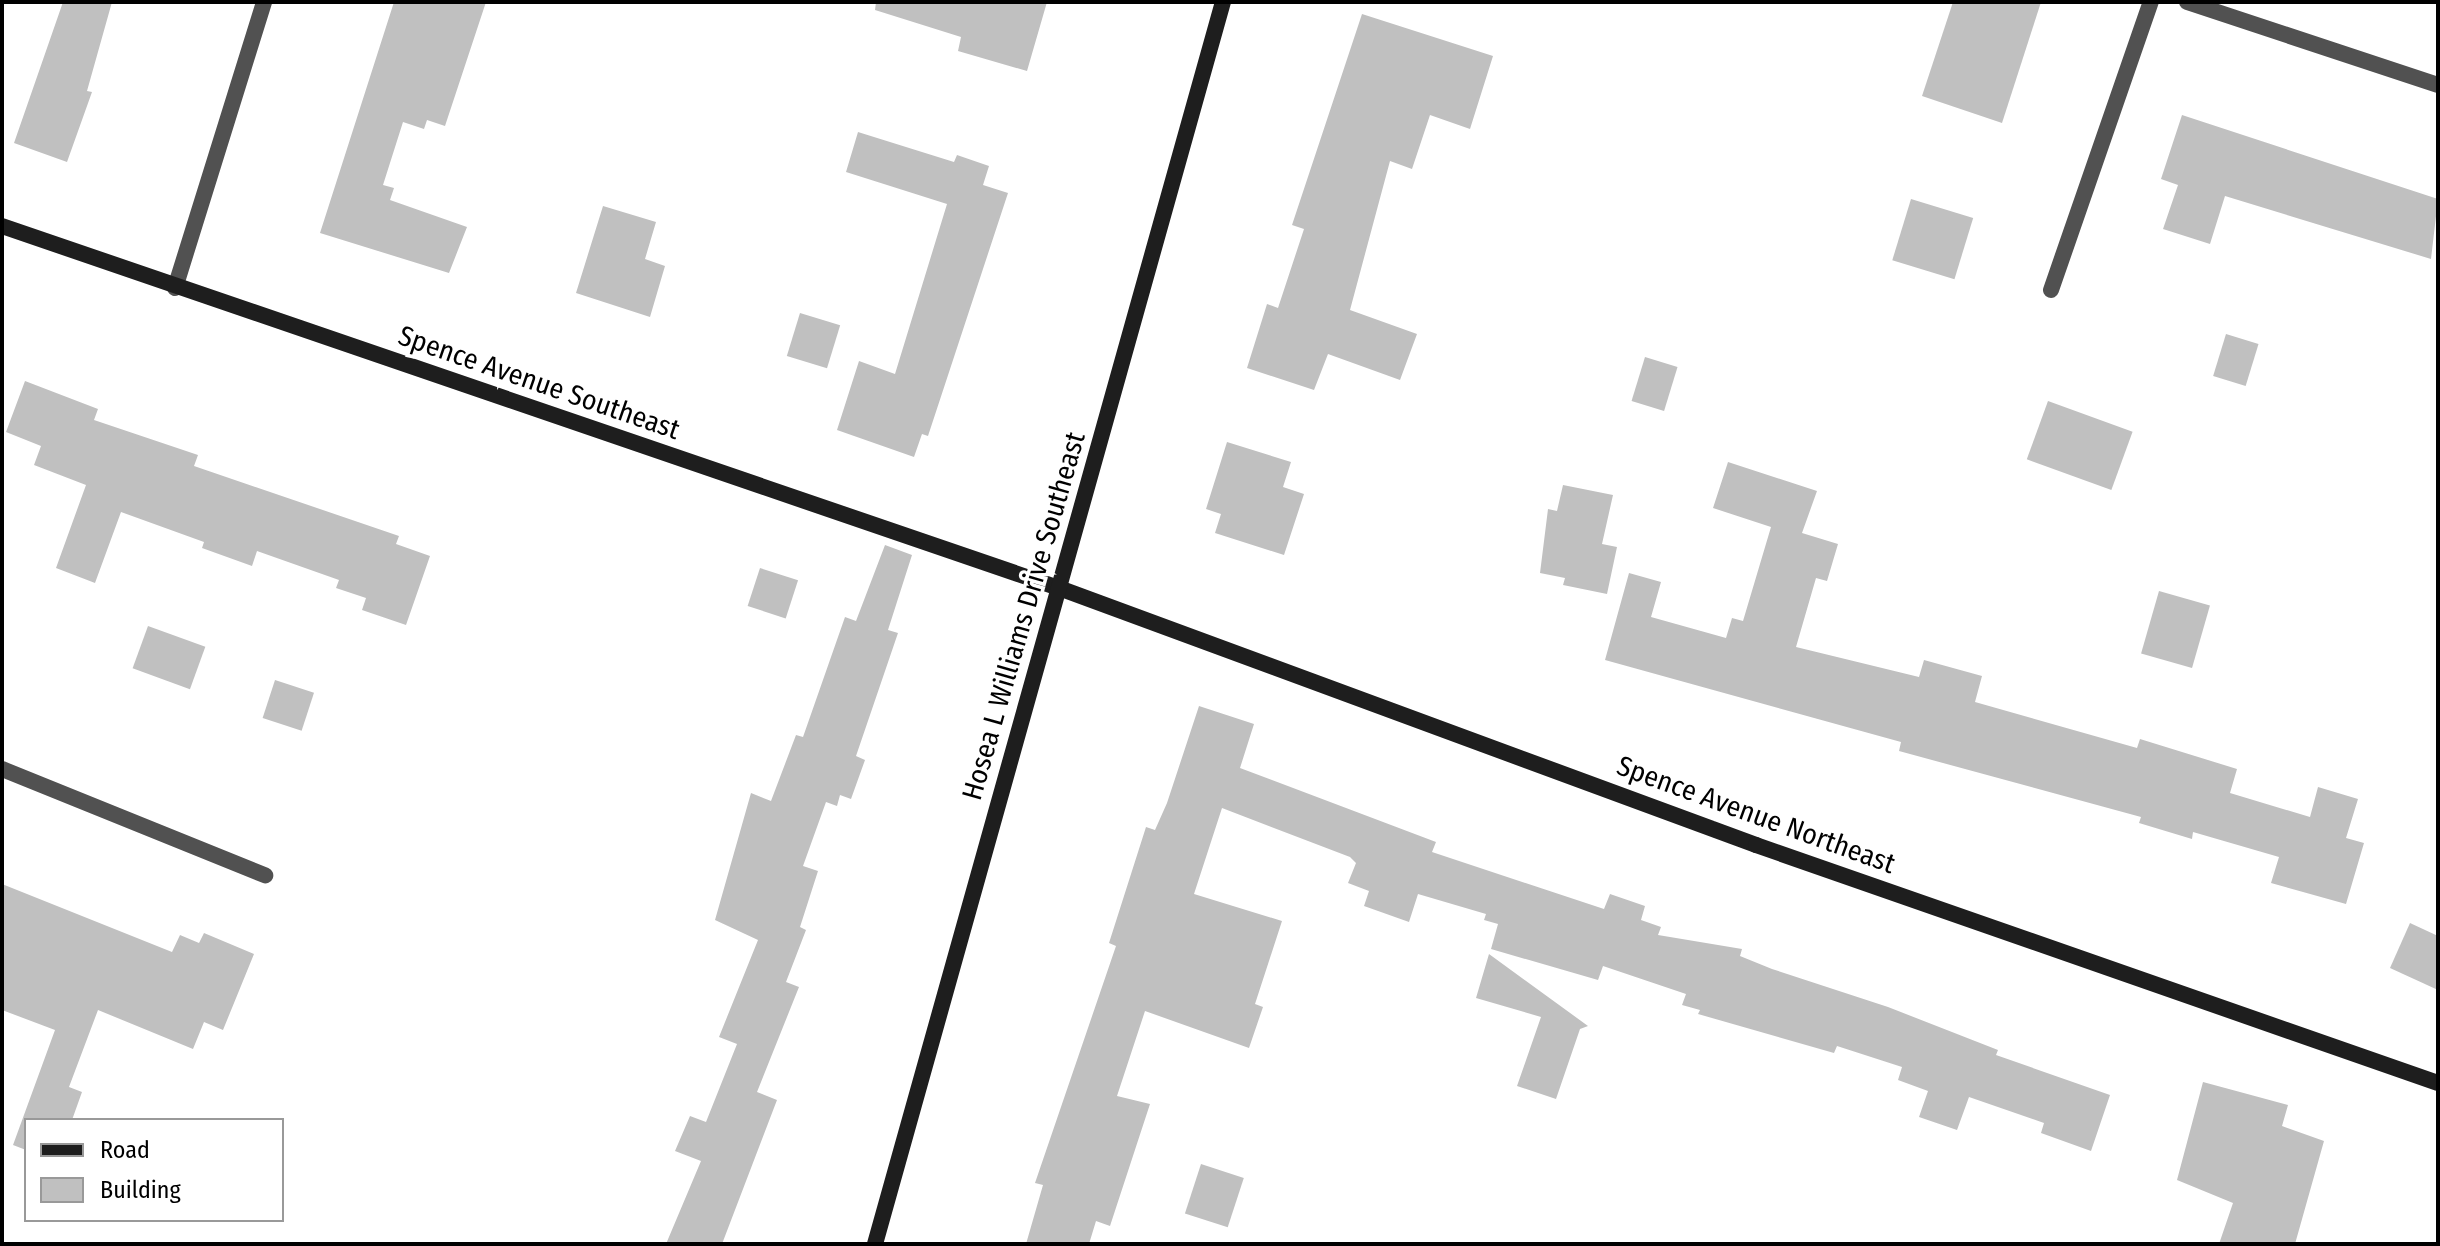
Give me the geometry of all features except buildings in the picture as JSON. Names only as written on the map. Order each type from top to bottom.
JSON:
[{"type":"street","points":[[175,288],[264,2]]},
{"type":"street","name":"Hosea L Williams Drive Southeast","points":[[875,1244],[1223,2]]},
{"type":"street","points":[[2051,290],[2151,2]]},
{"type":"street","points":[[2187,2],[2438,85]]},
{"type":"street","name":"Spence Avenue Southeast","points":[[2,226],[175,288],[1059,588]]},
{"type":"street","name":"Spence Avenue Northeast","points":[[1059,588],[1756,845],[2438,1083]]},
{"type":"street","points":[[2,769],[265,875]]}]
